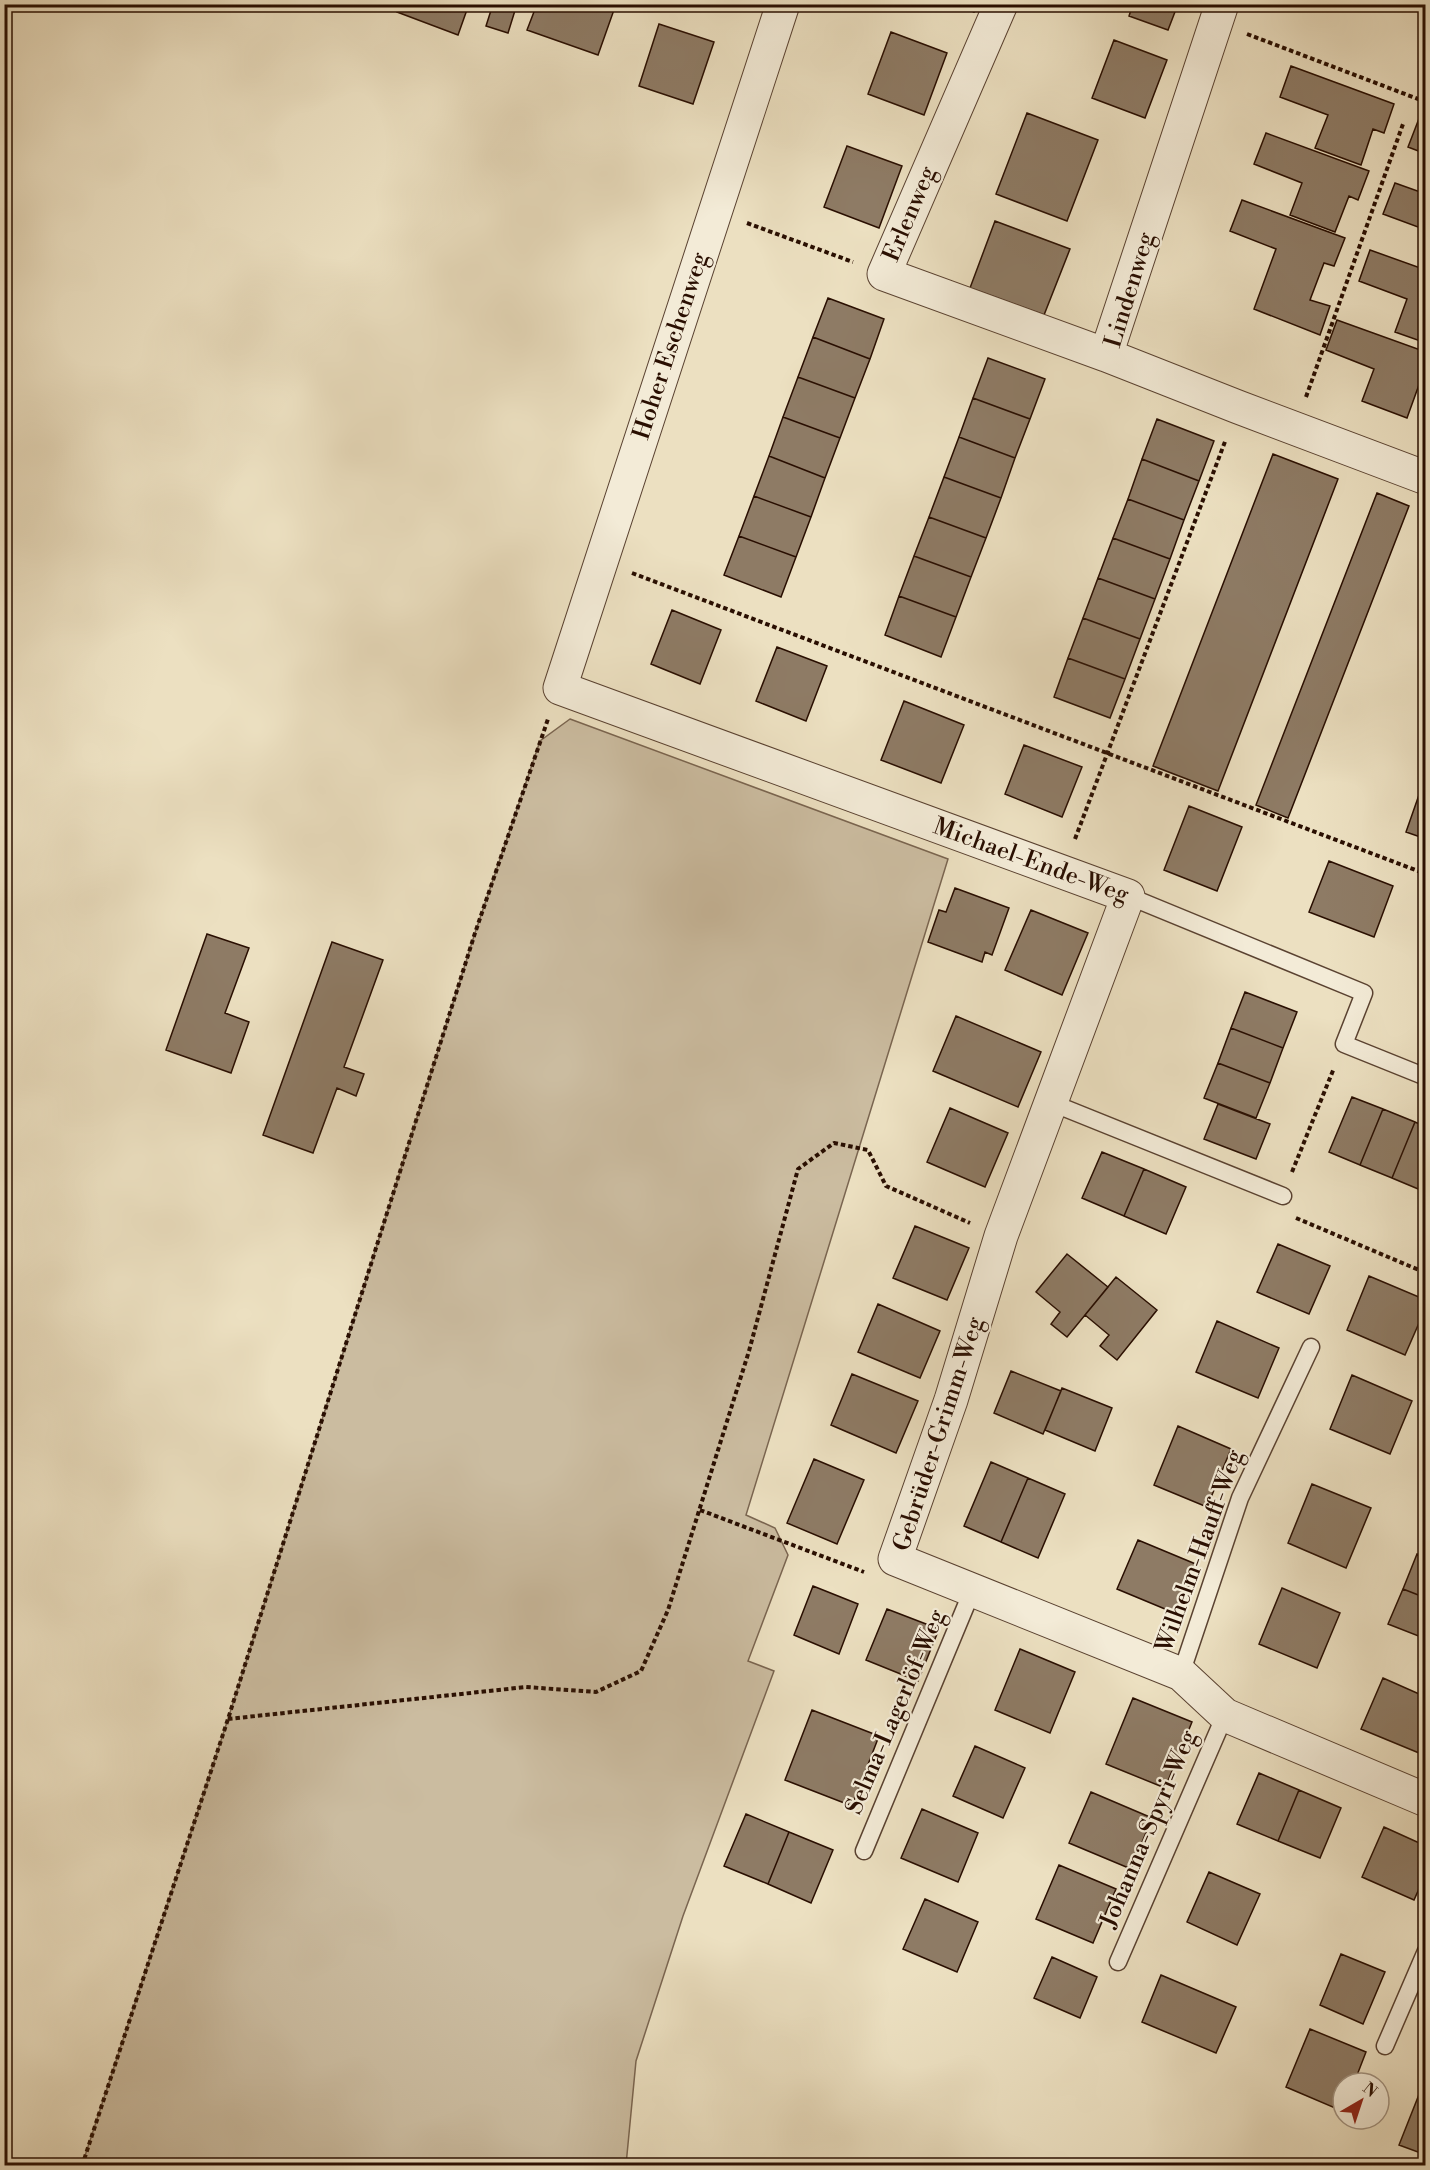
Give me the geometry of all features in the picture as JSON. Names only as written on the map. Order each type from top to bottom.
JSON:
[{"type":"street","name":"Hoher Eschenweg","points":[[560,688],[783,4]]},
{"type":"street","name":"Erlenweg","points":[[1001,4],[885,274],[1106,355]]},
{"type":"street","name":"Lindenweg","points":[[1220,13],[1106,355],[1425,478]]},
{"type":"street","name":"Michael-Ende-Weg","points":[[560,688],[1128,896]]},
{"type":"street","name":"Gebrüder-Grimm-Weg","points":[[1128,896],[1001,1236],[951,1400],[895,1558],[1181,1674],[1225,1716],[1425,1800]]},
{"type":"lane","name":"Michael-Ende-Weg","points":[[1128,896],[1364,993],[1344,1044]]},
{"type":"lane","points":[[1344,1044],[1425,1077]]},
{"type":"lane","points":[[1052,1103],[1282,1196]]},
{"type":"lane","name":"Wilhelm-Hauff-Weg","points":[[1181,1674],[1240,1498],[1311,1347]]},
{"type":"lane","name":"Selma-Lagerlöf-Weg","points":[[864,1851],[972,1591]]},
{"type":"lane","name":"Johanna-Spyri-Weg","points":[[1118,1962],[1225,1716]]},
{"type":"lane","points":[[1385,2046],[1425,1951]]},
{"type":"path","points":[[1220,13],[1425,102]]},
{"type":"path","points":[[1294,428],[1403,124]]},
{"type":"path","points":[[716,212],[885,274]]},
{"type":"path","points":[[1062,872],[1238,407]]},
{"type":"path","points":[[601,561],[1425,874]]},
{"type":"path","points":[[82,2166],[228,1719],[475,933],[560,688]]},
{"type":"path","points":[[1344,1044],[1277,1210],[1425,1273]]},
{"type":"path","points":[[228,1719],[460,1692],[526,1687],[596,1692],[641,1671],[668,1610],[700,1510],[749,1351],[798,1169],[834,1143],[868,1150],[886,1186],[1001,1236]]},
{"type":"path","points":[[700,1510],[862,1572],[895,1558]]},
{"type":"shaded area","points":[[570,719],[948,859],[746,1515],[775,1528],[788,1555],[748,1661],[774,1671],[683,1916],[636,2061],[626,2165],[82,2165],[228,1719],[475,933],[540,741]]},
{"type":"building","points":[[400,4],[469,4],[458,35],[397,12]]},
{"type":"building","points":[[493,4],[517,4],[508,33],[486,26]]},
{"type":"building","points":[[537,4],[608,4],[615,7],[598,55],[527,30]]},
{"type":"building","points":[[955,4],[977,4],[974,12]]},
{"type":"building","points":[[1133,4],[1178,4],[1168,30],[1129,16]]},
{"type":"building","points":[[659,24],[714,42],[693,104],[639,86]]},
{"type":"building","points":[[891,32],[947,53],[924,115],[868,94]]},
{"type":"building","points":[[1114,40],[1167,60],[1145,118],[1092,98]]},
{"type":"building","points":[[1291,66],[1394,104],[1384,133],[1373,129],[1361,165],[1315,148],[1328,115],[1280,97]]},
{"type":"building","points":[[1027,113],[1098,140],[1067,221],[996,194]]},
{"type":"building","points":[[1420,116],[1426,118],[1426,154],[1408,147]]},
{"type":"building","points":[[1266,133],[1369,171],[1358,200],[1349,196],[1335,232],[1290,215],[1302,183],[1254,164]]},
{"type":"building","points":[[847,146],[902,166],[879,228],[824,207]]},
{"type":"building","points":[[1395,183],[1426,194],[1426,230],[1383,214]]},
{"type":"building","points":[[1242,200],[1345,238],[1334,266],[1324,263],[1310,300],[1330,306],[1320,335],[1254,309],[1276,249],[1230,231]]},
{"type":"building","points":[[995,221],[1070,249],[1044,315],[970,288]]},
{"type":"building","points":[[1426,248],[1426,267],[1419,265]]},
{"type":"building","points":[[1370,250],[1426,270],[1426,343],[1395,332],[1407,299],[1359,281]]},
{"type":"building","points":[[828,298],[884,319],[870,359],[813,337]]},
{"type":"building","points":[[1337,320],[1426,352],[1426,384],[1420,382],[1407,418],[1362,401],[1374,369],[1326,350]]},
{"type":"building","points":[[813,337],[870,359],[855,398],[798,377]]},
{"type":"building","points":[[988,358],[1045,379],[1030,419],[973,398]]},
{"type":"building","points":[[798,377],[855,398],[840,438],[783,417]]},
{"type":"building","points":[[973,398],[1030,419],[1015,458],[959,437]]},
{"type":"building","points":[[783,417],[840,438],[825,478],[769,456]]},
{"type":"building","points":[[1157,419],[1214,441],[1199,481],[1142,459]]},
{"type":"building","points":[[959,437],[1015,458],[1001,498],[944,477]]},
{"type":"building","points":[[1273,454],[1338,479],[1218,791],[1153,766]]},
{"type":"building","points":[[769,456],[825,478],[811,517],[754,496]]},
{"type":"building","points":[[1142,459],[1199,481],[1184,520],[1128,499]]},
{"type":"building","points":[[944,477],[1001,498],[986,538],[929,517]]},
{"type":"building","points":[[1377,493],[1409,506],[1288,818],[1256,805]]},
{"type":"building","points":[[754,496],[811,517],[796,557],[739,536]]},
{"type":"building","points":[[1128,499],[1184,520],[1170,559],[1113,538]]},
{"type":"building","points":[[929,517],[986,538],[971,577],[914,556]]},
{"type":"building","points":[[739,536],[796,557],[781,597],[724,575]]},
{"type":"building","points":[[1113,538],[1170,559],[1155,599],[1098,578]]},
{"type":"building","points":[[914,556],[971,577],[956,617],[899,596]]},
{"type":"building","points":[[1098,578],[1155,599],[1140,639],[1083,618]]},
{"type":"building","points":[[899,596],[956,617],[941,657],[885,635]]},
{"type":"building","points":[[672,610],[721,630],[700,684],[651,664]]},
{"type":"building","points":[[1083,618],[1140,639],[1125,679],[1068,658]]},
{"type":"building","points":[[777,647],[827,666],[806,721],[756,701]]},
{"type":"building","points":[[1068,658],[1125,679],[1110,718],[1054,697]]},
{"type":"building","points":[[904,701],[964,725],[941,783],[881,760]]},
{"type":"building","points":[[1024,745],[1082,767],[1062,817],[1005,794]]},
{"type":"building","points":[[1420,792],[1426,794],[1426,839],[1406,832]]},
{"type":"building","points":[[1189,806],[1242,827],[1217,891],[1164,870]]},
{"type":"building","points":[[1329,861],[1393,886],[1374,937],[1309,912]]},
{"type":"building","points":[[955,888],[1009,908],[992,955],[985,952],[982,962],[928,942],[939,910],[946,912]]},
{"type":"building","points":[[1031,910],[1088,933],[1062,995],[1005,970]]},
{"type":"building","points":[[207,934],[249,948],[225,1013],[249,1022],[231,1073],[166,1050]]},
{"type":"building","points":[[332,942],[383,960],[344,1067],[364,1074],[356,1096],[337,1088],[313,1153],[263,1135]]},
{"type":"building","points":[[1245,992],[1297,1012],[1283,1048],[1231,1028]]},
{"type":"building","points":[[956,1016],[1041,1052],[1018,1107],[933,1071]]},
{"type":"building","points":[[1231,1028],[1283,1048],[1270,1083],[1218,1063]]},
{"type":"building","points":[[1218,1063],[1270,1083],[1256,1118],[1204,1098]]},
{"type":"building","points":[[1352,1097],[1383,1109],[1360,1165],[1329,1152]]},
{"type":"building","points":[[1218,1104],[1270,1124],[1256,1159],[1204,1139]]},
{"type":"building","points":[[950,1108],[1008,1133],[985,1187],[927,1162]]},
{"type":"building","points":[[1383,1109],[1415,1122],[1392,1178],[1360,1165]]},
{"type":"building","points":[[1415,1122],[1426,1127],[1426,1185],[1423,1191],[1392,1178]]},
{"type":"building","points":[[1102,1152],[1144,1169],[1124,1216],[1082,1198]]},
{"type":"building","points":[[1144,1169],[1186,1187],[1166,1234],[1124,1216]]},
{"type":"building","points":[[915,1226],[969,1248],[947,1300],[893,1278]]},
{"type":"building","points":[[1278,1244],[1330,1266],[1309,1314],[1257,1292]]},
{"type":"building","points":[[1067,1254],[1108,1287],[1067,1337],[1051,1324],[1060,1312],[1036,1292]]},
{"type":"building","points":[[1369,1276],[1426,1300],[1426,1307],[1405,1355],[1347,1330]]},
{"type":"building","points":[[1116,1277],[1157,1310],[1117,1360],[1100,1346],[1109,1335],[1085,1315]]},
{"type":"building","points":[[878,1304],[940,1331],[920,1378],[858,1352]]},
{"type":"building","points":[[1217,1321],[1279,1348],[1258,1398],[1196,1372]]},
{"type":"building","points":[[1011,1371],[1061,1391],[1043,1434],[994,1413]]},
{"type":"building","points":[[852,1374],[918,1401],[896,1453],[831,1425]]},
{"type":"building","points":[[1352,1375],[1412,1401],[1390,1454],[1330,1429]]},
{"type":"building","points":[[1062,1388],[1112,1408],[1095,1451],[1045,1430]]},
{"type":"building","points":[[1178,1426],[1231,1449],[1207,1507],[1154,1485]]},
{"type":"building","points":[[814,1459],[864,1480],[837,1544],[787,1523]]},
{"type":"building","points":[[991,1462],[1028,1478],[1001,1542],[964,1526]]},
{"type":"building","points":[[1028,1478],[1065,1494],[1038,1558],[1001,1542]]},
{"type":"building","points":[[1312,1484],[1371,1508],[1346,1568],[1288,1543]]},
{"type":"building","points":[[1138,1540],[1198,1565],[1177,1614],[1117,1589]]},
{"type":"building","points":[[1417,1554],[1426,1558],[1426,1598],[1403,1589]]},
{"type":"building","points":[[813,1586],[858,1604],[839,1654],[794,1635]]},
{"type":"building","points":[[1282,1588],[1340,1613],[1317,1668],[1259,1644]]},
{"type":"building","points":[[1403,1589],[1426,1598],[1426,1639],[1388,1624]]},
{"type":"building","points":[[887,1609],[939,1629],[918,1681],[866,1660]]},
{"type":"building","points":[[1020,1649],[1075,1672],[1050,1733],[995,1710]]},
{"type":"building","points":[[1383,1678],[1426,1697],[1426,1738],[1419,1753],[1361,1729]]},
{"type":"building","points":[[1133,1698],[1192,1722],[1165,1788],[1106,1764]]},
{"type":"building","points":[[812,1710],[879,1736],[852,1806],[785,1780]]},
{"type":"building","points":[[975,1746],[1025,1768],[1003,1818],[953,1796]]},
{"type":"building","points":[[1259,1773],[1299,1790],[1278,1841],[1237,1824]]},
{"type":"building","points":[[1299,1790],[1341,1808],[1320,1858],[1278,1841]]},
{"type":"building","points":[[1091,1792],[1152,1818],[1131,1869],[1069,1843]]},
{"type":"building","points":[[922,1809],[978,1833],[958,1882],[901,1858]]},
{"type":"building","points":[[746,1814],[789,1832],[768,1884],[724,1866]]},
{"type":"building","points":[[1384,1827],[1426,1846],[1426,1873],[1414,1900],[1362,1877]]},
{"type":"building","points":[[789,1832],[833,1850],[811,1903],[768,1884]]},
{"type":"building","points":[[1059,1865],[1116,1889],[1093,1943],[1036,1919]]},
{"type":"building","points":[[1209,1872],[1260,1894],[1237,1945],[1187,1922]]},
{"type":"building","points":[[925,1899],[978,1922],[957,1972],[903,1949]]},
{"type":"building","points":[[1341,1954],[1385,1972],[1363,2024],[1320,2005]]},
{"type":"building","points":[[1052,1957],[1097,1977],[1080,2018],[1034,1998]]},
{"type":"building","points":[[1161,1975],[1236,2007],[1216,2053],[1142,2022]]},
{"type":"building","points":[[1310,2029],[1366,2052],[1359,2071],[1331,2071],[1331,2106],[1286,2087]]},
{"type":"building","points":[[1420,2092],[1426,2094],[1426,2155],[1399,2145]]}]
